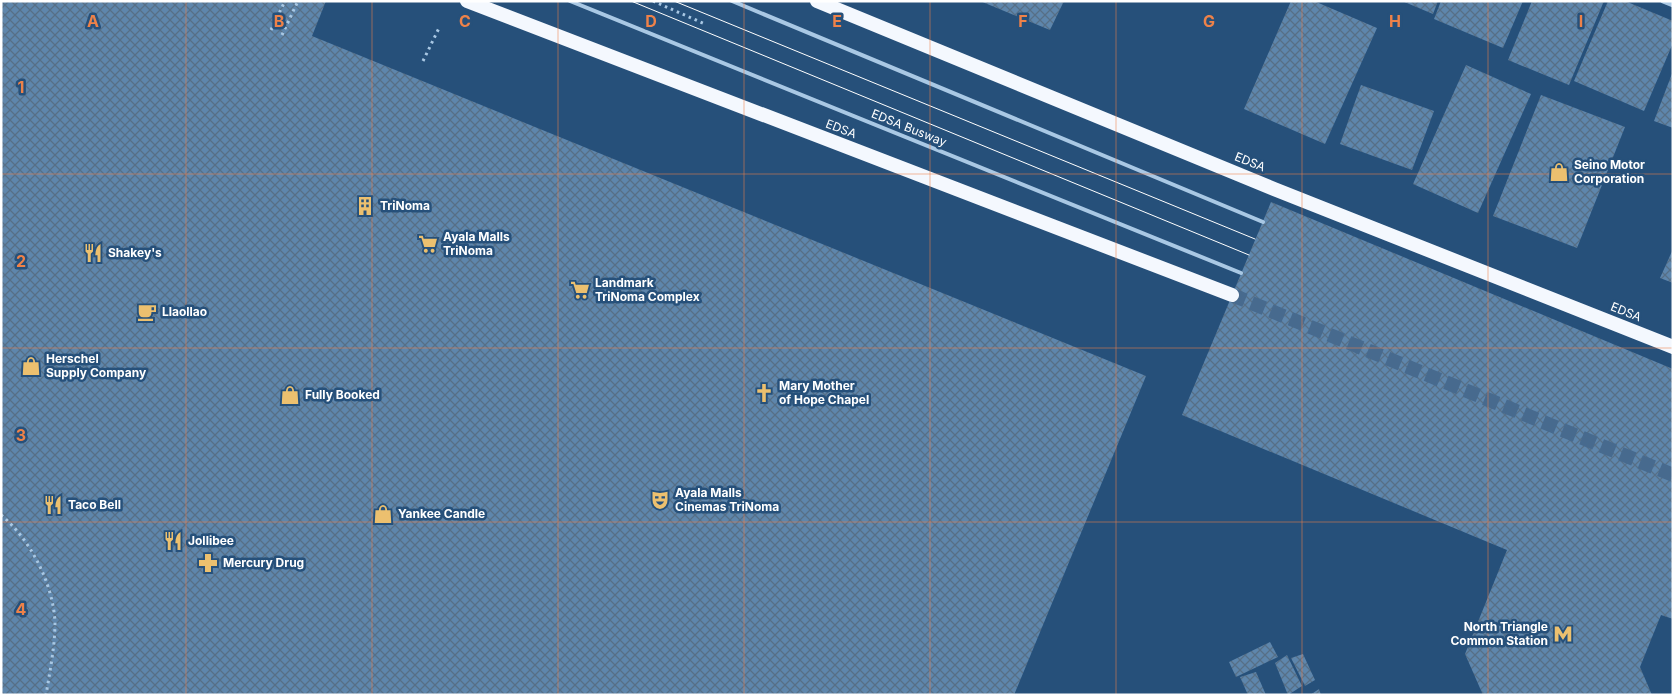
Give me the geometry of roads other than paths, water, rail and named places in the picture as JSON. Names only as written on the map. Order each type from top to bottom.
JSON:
[{"type":"highway","name":"EDSA","points":[[468,1],[1232,295]]},
{"type":"highway","name":"EDSA","points":[[817,1],[1274,189],[1673,347]]},
{"type":"street","points":[[1663,1],[1673,5]]},
{"type":"lane","name":"EDSA Busway","points":[[570,1],[1242,273]]},
{"type":"lane","points":[[732,1],[1263,222]]},
{"type":"tunnel","points":[[1232,295],[1673,475]]},
{"type":"tram line","points":[[631,1],[1249,255]]},
{"type":"tram line","points":[[674,1],[1255,239]]},
{"type":"place","name":"Seino Motor Corporation","points":[[1559,172]]},
{"type":"place","name":"TriNoma","points":[[365,206]]},
{"type":"place","name":"Ayala Malls TriNoma","points":[[428,244]]},
{"type":"place","name":"Shakey's","points":[[93,253]]},
{"type":"place","name":"Landmark TriNoma Complex","points":[[580,290]]},
{"type":"place","name":"Llaollao","points":[[147,312]]},
{"type":"place","name":"Herschel Supply Company","points":[[31,366]]},
{"type":"place","name":"Mary Mother of Hope Chapel","points":[[764,393]]},
{"type":"place","name":"Fully Booked","points":[[290,395]]},
{"type":"place","name":"Ayala Malls Cinemas TriNoma","points":[[660,500]]},
{"type":"place","name":"Taco Bell","points":[[53,505]]},
{"type":"place","name":"Yankee Candle","points":[[383,514]]},
{"type":"place","name":"Jollibee","points":[[173,541]]},
{"type":"place","name":"Mercury Drug","points":[[208,563]]},
{"type":"place","name":"North Triangle Common Station","points":[[1563,634]]}]
